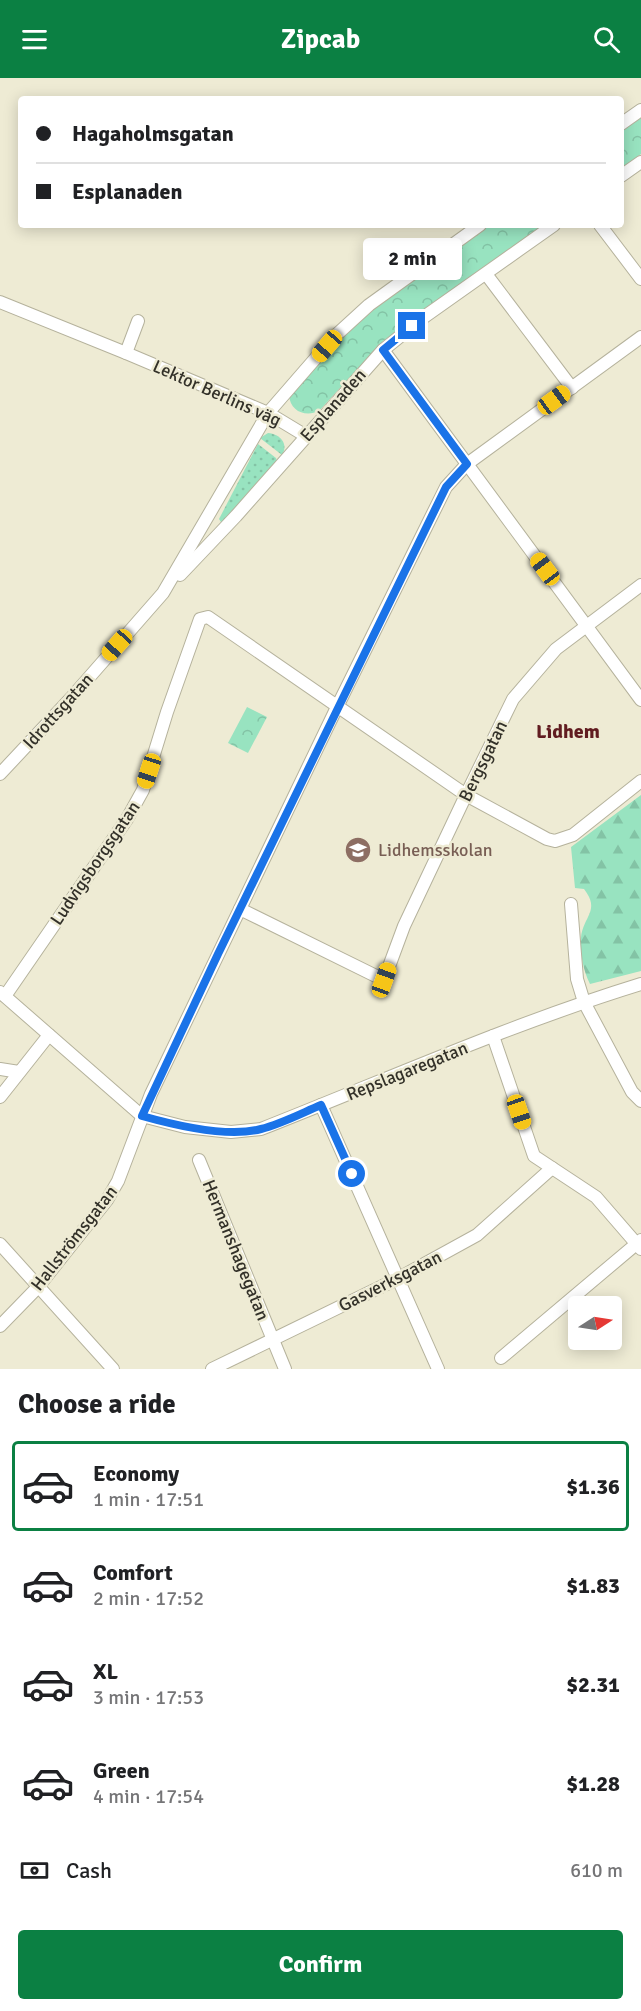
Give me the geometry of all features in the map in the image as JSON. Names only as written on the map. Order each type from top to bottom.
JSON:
[{"type":"street","points":[[624,122],[641,110]]},
{"type":"street","points":[[624,174],[641,162]]},
{"type":"street","points":[[164,591],[268,412],[349,322],[476,228]]},
{"type":"street","name":"Esplanaden","points":[[164,591],[236,516],[383,350],[400,334],[550,228]]},
{"type":"street","points":[[602,228],[641,279]]},
{"type":"street","points":[[486,274],[572,388]]},
{"type":"street","name":"Lektor Berlins väg","points":[[0,303],[268,412],[306,436]]},
{"type":"street","points":[[126,353],[138,321]]},
{"type":"street","name":"Hallströmsgatan","points":[[0,1326],[38,1287],[107,1200],[118,1181],[142,1116],[338,705],[446,487],[467,464],[641,337]]},
{"type":"street","points":[[383,350],[641,700]]},
{"type":"street","name":"Bergsgatan","points":[[240,909],[384,980],[404,926],[513,699],[546,659],[586,625],[641,585]]},
{"type":"street","name":"Idrottsgatan","points":[[0,774],[71,698],[164,591]]},
{"type":"street","name":"Ludvigsborgsgatan","points":[[2,994],[127,819],[143,790],[200,619],[208,617],[338,705]]},
{"type":"street","points":[[338,705],[466,795],[547,839],[555,841],[573,835],[641,781]]},
{"type":"street","points":[[570,904],[577,979],[584,1002],[632,1092],[641,1101]]},
{"type":"street","name":"Repslagaregatan","points":[[2,994],[142,1116],[185,1126],[231,1132],[261,1129],[493,1036],[584,1002],[641,984]]},
{"type":"street","points":[[0,1097],[49,1035]]},
{"type":"street","points":[[493,1036],[534,1156],[596,1197],[640,1244],[501,1358]]},
{"type":"street","points":[[0,1069],[20,1072]]},
{"type":"street","points":[[321,1105],[438,1369]]},
{"type":"street","name":"Hermanshagegatan","points":[[199,1160],[285,1369]]},
{"type":"street","name":"Gasverksgatan","points":[[212,1369],[397,1279],[477,1235],[552,1168]]},
{"type":"street","points":[[0,1244],[113,1369]]},
{"type":"green space","points":[[641,116],[641,154],[624,167],[624,129]]},
{"type":"green space","points":[[484,228],[539,228],[383,341],[319,411],[300,412],[292,406],[289,395],[342,335],[367,313]]},
{"type":"green space","points":[[268,433],[276,435],[284,443],[282,455],[260,438]]},
{"type":"green space","points":[[258,444],[277,461],[221,522],[219,519]]},
{"type":"green space","points":[[247,707],[267,717],[248,753],[228,743]]},
{"type":"green space","points":[[641,795],[641,971],[590,984],[584,968],[581,938],[582,930],[590,914],[591,903],[584,889],[575,888],[571,847]]},
{"type":"place","name":"Lidhemsskolan","points":[[358,850]]},
{"type":"district","name":"Lidhem","points":[[568,731]]},
{"type":"route","points":[[352,1174],[321,1105],[261,1129],[248,1131],[231,1132],[185,1126],[142,1116],[338,705],[446,487],[467,464],[383,350],[412,326]]}]
